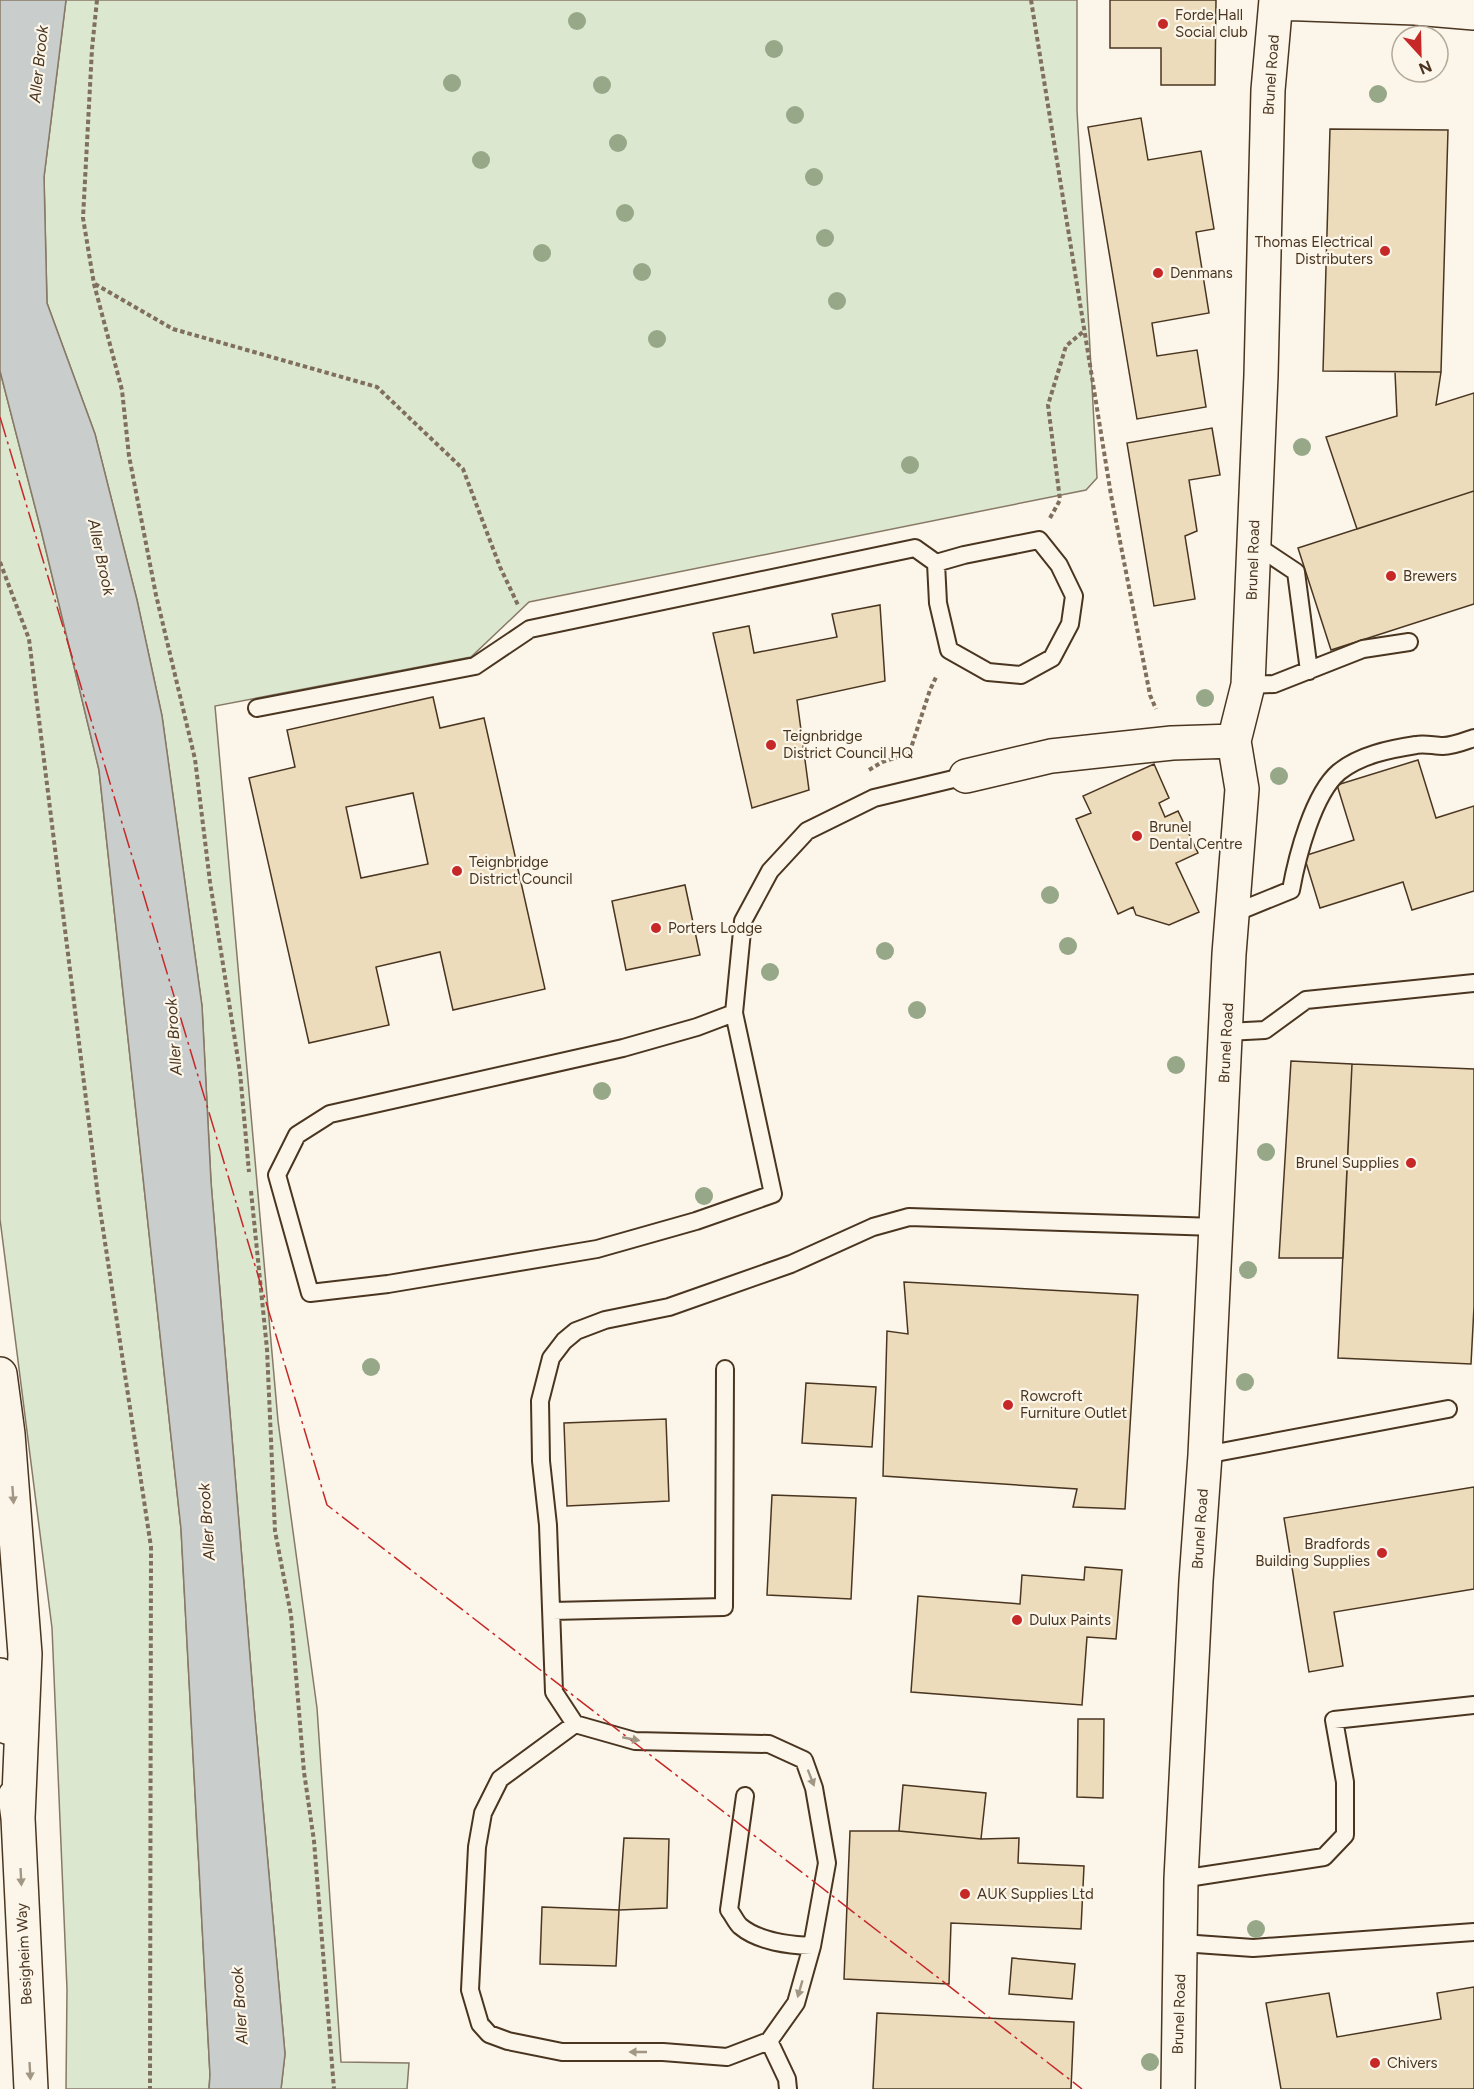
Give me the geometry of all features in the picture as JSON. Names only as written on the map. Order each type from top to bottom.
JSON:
[{"type":"main road","points":[[1276,2],[1474,13]]},
{"type":"main road","name":"Brunel Road","points":[[1178,2089],[1182,1943],[1181,1879],[1227,1032],[1229,954],[1242,789],[1234,741],[1248,685],[1268,90],[1276,2]]},
{"type":"main road","points":[[966,776],[1051,756],[1172,743],[1234,741]]},
{"type":"main road","points":[[0,1374],[8,1434],[25,1654],[18,1818]]},
{"type":"main road","points":[[0,1675],[18,1818]]},
{"type":"main road","name":"Besigheim Way","points":[[18,1818],[31,2089]]},
{"type":"lane","points":[[1039,540],[1059,565],[1074,596],[1070,624],[1052,658],[1021,675],[988,672],[950,650],[938,603],[936,563],[1039,540]]},
{"type":"lane","points":[[1254,544],[1296,572],[1309,671]]},
{"type":"lane","points":[[257,708],[475,666],[530,629],[915,548],[936,563]]},
{"type":"lane","points":[[1248,685],[1275,684],[1363,649],[1409,642]]},
{"type":"lane","points":[[1232,914],[1291,890],[1298,855],[1324,790],[1338,773],[1357,761],[1397,748],[1420,744],[1446,747],[1474,738]]},
{"type":"lane","points":[[734,1013],[697,1027],[623,1048],[330,1114],[297,1135],[277,1175],[310,1293],[388,1284],[597,1249],[696,1221],[773,1194],[734,1013],[743,921],[770,871],[807,831],[873,798],[966,776]]},
{"type":"lane","points":[[1227,1032],[1264,1030],[1306,1000],[1474,983]]},
{"type":"lane","points":[[575,1724],[500,1779],[483,1813],[477,1847],[471,1990],[480,2024],[489,2034],[508,2041],[562,2052],[663,2052],[728,2057],[769,2041],[796,2003],[812,1946],[827,1863],[814,1788],[804,1760],[769,1744],[635,1741],[575,1724],[554,1692],[548,1525],[541,1461],[540,1401],[551,1358],[564,1341],[576,1331],[605,1320],[669,1307],[791,1264],[873,1227],[909,1217],[1216,1227]]},
{"type":"lane","points":[[552,1611],[724,1607],[724,1368]]},
{"type":"lane","points":[[1205,1455],[1448,1409]]},
{"type":"lane","points":[[1181,1879],[1324,1857],[1345,1834],[1345,1782],[1334,1720],[1474,1705]]},
{"type":"lane","points":[[745,1796],[729,1910],[740,1925],[755,1935],[787,1945],[812,1946]]},
{"type":"lane","points":[[1182,1943],[1253,1948],[1474,1932]]},
{"type":"lane","points":[[769,2041],[787,2079],[788,2089]]},
{"type":"path","points":[[97,0],[91,61],[83,218],[94,284],[122,390],[129,456],[159,607],[195,759],[210,882],[240,1072],[250,1178]]},
{"type":"path","points":[[1031,0],[1111,495],[1150,694],[1172,743]]},
{"type":"path","points":[[94,284],[173,329],[377,387],[463,469],[500,567],[530,629]]},
{"type":"path","points":[[1039,540],[1060,500],[1048,405],[1066,346],[1084,331]]},
{"type":"path","points":[[0,562],[29,639],[98,1196],[151,1547],[150,2089]]},
{"type":"path","points":[[864,773],[882,762],[909,753],[930,690],[950,650]]},
{"type":"path","points":[[251,1190],[267,1350],[275,1531],[291,1615],[301,1737],[314,1841],[334,2089]]},
{"type":"green space","points":[[66,0],[1077,0],[1077,110],[1097,478],[1086,490],[529,602],[471,657],[215,706],[278,1421],[317,1708],[341,2062],[409,2063],[407,2089],[281,2089],[285,2054],[211,1182],[202,1006],[162,716],[137,600],[95,434],[47,303],[44,177]]},
{"type":"green space","points":[[0,371],[99,770],[181,1529],[209,2089],[66,2089],[67,1989],[52,1628],[0,1219]]},
{"type":"water","name":"Aller Brook","points":[[0,0],[66,0],[44,177],[47,303],[95,434],[137,600],[162,716],[202,1006],[211,1182],[285,2054],[281,2089],[209,2089],[181,1529],[99,770],[0,371]]},
{"type":"building","name":"Forde Hall Social club","points":[[1110,0],[1216,0],[1215,85],[1161,85],[1161,48],[1110,48]]},
{"type":"building","name":"Denmans","points":[[1141,118],[1148,160],[1201,151],[1214,229],[1196,232],[1209,313],[1152,323],[1157,356],[1197,350],[1206,407],[1137,419],[1088,127]]},
{"type":"building","name":"Thomas Electrical Distributers","points":[[1330,129],[1448,130],[1441,372],[1323,371]]},
{"type":"building","points":[[1395,372],[1441,372],[1436,405],[1474,393],[1474,491],[1357,529],[1326,437],[1397,416]]},
{"type":"building","points":[[1212,428],[1220,475],[1189,480],[1197,531],[1185,536],[1195,599],[1154,606],[1127,443]]},
{"type":"building","name":"Brewers","points":[[1474,491],[1474,604],[1331,650],[1298,548]]},
{"type":"building","name":"Teignbridge District Council HQ","points":[[880,605],[885,681],[797,700],[809,790],[752,808],[713,633],[749,626],[754,653],[837,637],[832,614]]},
{"type":"building","name":"Teignbridge District Council","points":[[433,697],[440,728],[484,718],[545,989],[453,1010],[440,952],[376,967],[389,1025],[309,1043],[249,778],[295,767],[287,730]],"holes":[[[413,793],[428,864],[361,878],[346,807]]]},
{"type":"building","points":[[1418,760],[1436,818],[1474,806],[1474,891],[1412,910],[1403,882],[1320,908],[1304,856],[1354,840],[1337,785]]},
{"type":"building","name":"Brunel Dental Centre","points":[[1154,764],[1169,798],[1159,803],[1165,817],[1178,811],[1198,853],[1176,863],[1199,912],[1169,925],[1136,915],[1133,907],[1118,914],[1076,819],[1091,813],[1083,796]]},
{"type":"building","name":"Porters Lodge","points":[[685,885],[700,955],[626,970],[612,901]]},
{"type":"building","points":[[1291,1061],[1352,1064],[1343,1258],[1279,1258]]},
{"type":"building","name":"Brunel Supplies","points":[[1352,1064],[1474,1069],[1474,1307],[1471,1364],[1338,1358]]},
{"type":"building","name":"Rowcroft Furniture Outlet","points":[[904,1282],[1138,1295],[1125,1509],[1073,1507],[1077,1489],[883,1476],[887,1331],[908,1334]]},
{"type":"building","points":[[806,1383],[876,1387],[872,1447],[802,1443]]},
{"type":"building","points":[[666,1419],[669,1501],[567,1506],[564,1423]]},
{"type":"building","name":"Bradfords Building Supplies","points":[[1474,1487],[1474,1589],[1334,1612],[1343,1666],[1309,1672],[1284,1518]]},
{"type":"building","points":[[772,1495],[856,1498],[851,1599],[767,1595]]},
{"type":"building","name":"Dulux Paints","points":[[1085,1567],[1122,1570],[1116,1639],[1087,1637],[1082,1705],[911,1692],[918,1596],[1020,1604],[1022,1575],[1084,1580]]},
{"type":"building","points":[[1078,1719],[1104,1719],[1103,1798],[1077,1797]]},
{"type":"building","points":[[903,1785],[986,1793],[981,1839],[899,1831]]},
{"type":"building","name":"AUK Supplies Ltd","points":[[850,1831],[899,1831],[981,1839],[1019,1838],[1018,1863],[1084,1866],[1081,1929],[951,1923],[949,1984],[844,1979]]},
{"type":"building","points":[[624,1838],[669,1839],[667,1908],[619,1910]]},
{"type":"building","points":[[542,1907],[619,1910],[616,1966],[540,1964]]},
{"type":"building","points":[[1012,1958],[1075,1964],[1072,1999],[1009,1994]]},
{"type":"building","name":"Chivers","points":[[1474,1987],[1474,2089],[1281,2089],[1266,2003],[1329,1993],[1337,2037],[1441,2019],[1437,1993]]},
{"type":"building","points":[[877,2013],[1074,2022],[1071,2089],[873,2089]]},
{"type":"power","points":[[0,417],[327,1505],[1082,2089]]},
{"type":"place","name":"Forde Hall Social club","points":[[1163,24]]},
{"type":"place","name":"Thomas Electrical Distributers","points":[[1385,251]]},
{"type":"place","name":"Denmans","points":[[1158,273]]},
{"type":"place","name":"Brewers","points":[[1391,576]]},
{"type":"place","name":"Teignbridge District Council HQ","points":[[771,745]]},
{"type":"place","name":"Brunel Dental Centre","points":[[1137,836]]},
{"type":"place","name":"Teignbridge District Council","points":[[457,871]]},
{"type":"place","name":"Porters Lodge","points":[[656,928]]},
{"type":"place","name":"Brunel Supplies","points":[[1411,1163]]},
{"type":"place","name":"Rowcroft Furniture Outlet","points":[[1008,1405]]},
{"type":"place","name":"Bradfords Building Supplies","points":[[1382,1553]]},
{"type":"place","name":"Dulux Paints","points":[[1017,1620]]},
{"type":"place","name":"AUK Supplies Ltd","points":[[965,1894]]},
{"type":"place","name":"Chivers","points":[[1375,2063]]}]
